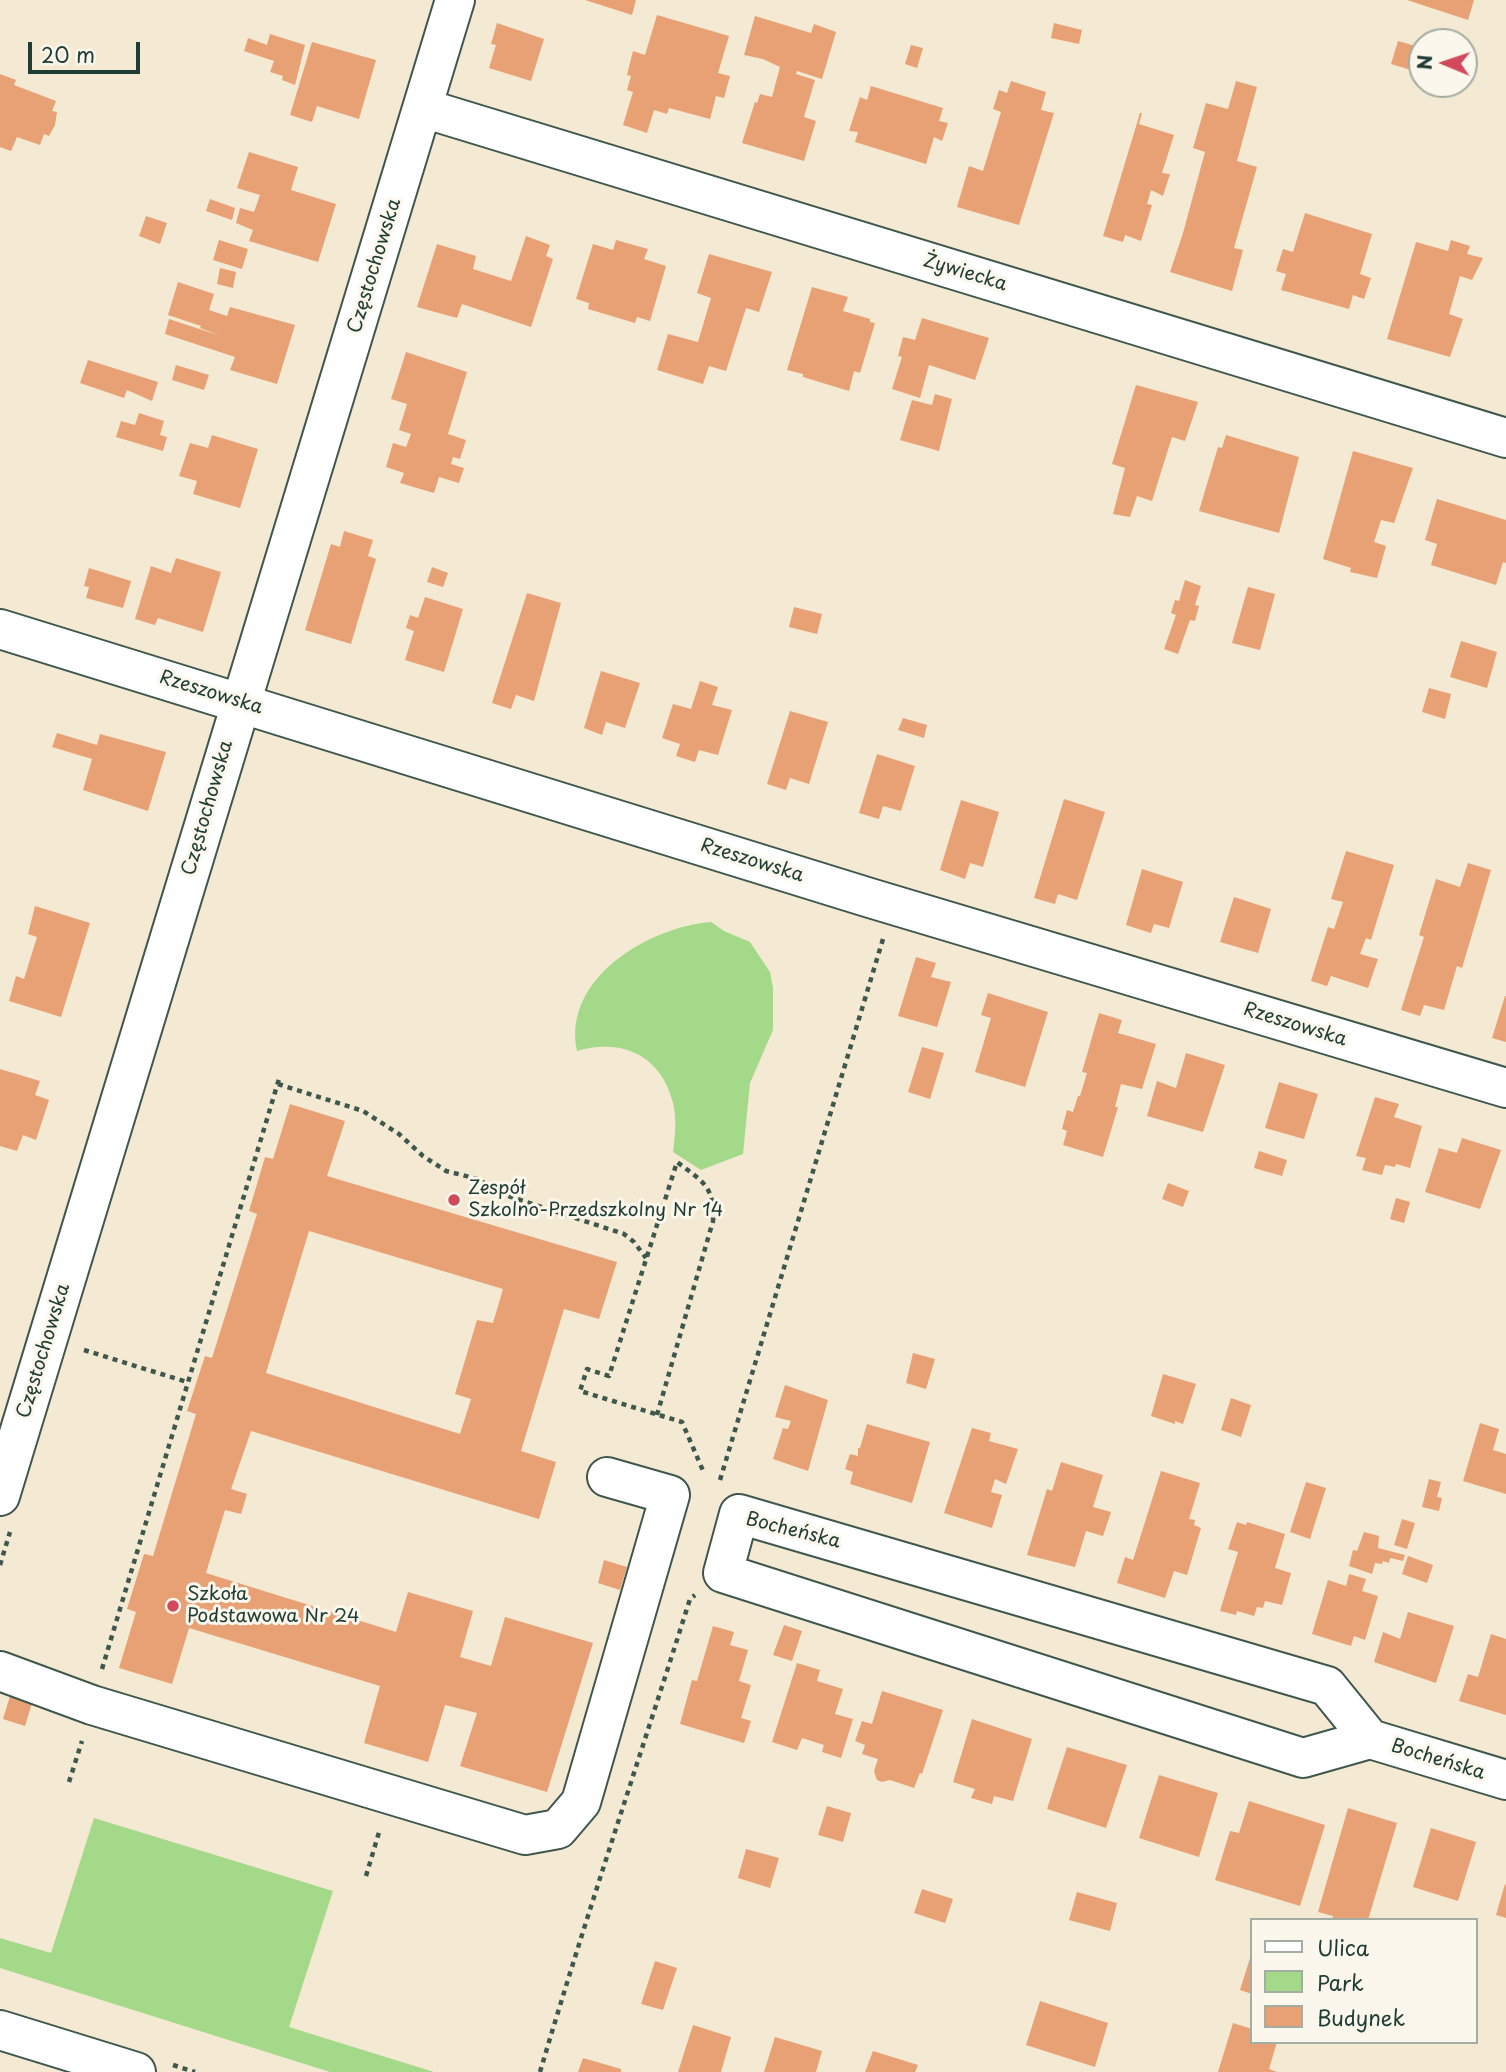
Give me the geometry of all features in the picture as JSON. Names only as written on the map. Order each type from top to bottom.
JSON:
[{"type":"street","name":"Częstochowska","points":[[0,1496],[455,0]]},
{"type":"street","name":"Żywiecka","points":[[423,108],[1506,438]]},
{"type":"street","name":"Rzeszowska","points":[[0,629],[870,898],[1506,1088]]},
{"type":"street","points":[[0,1671],[92,1704],[525,1835],[558,1829],[581,1802],[670,1495],[607,1477]]},
{"type":"street","name":"Bocheńska","points":[[1370,1739],[1327,1686],[739,1514],[723,1573],[1303,1758],[1370,1739],[1506,1780]]},
{"type":"street","points":[[0,2030],[135,2072]]},
{"type":"path","points":[[657,1415],[713,1221],[714,1208],[705,1182],[677,1162],[609,1376],[587,1369],[580,1391],[657,1415],[682,1422],[707,1479],[720,1482],[883,936]]},
{"type":"path","points":[[92,1704],[278,1082],[363,1111],[399,1134],[423,1156],[446,1171],[478,1179],[502,1194],[624,1234],[634,1242],[646,1259]]},
{"type":"path","points":[[81,1349],[187,1382]]},
{"type":"path","points":[[540,2072],[592,1898],[612,1845],[690,1599],[723,1573]]},
{"type":"path","points":[[366,1876],[390,1794]]},
{"type":"green space","points":[[711,922],[750,942],[770,972],[773,988],[773,1030],[750,1083],[743,1154],[701,1170],[673,1152],[673,1103],[659,1073],[649,1062],[624,1049],[609,1047],[577,1051],[576,1025],[583,1001],[596,979],[615,961],[662,934]]},
{"type":"green space","points":[[94,1818],[333,1891],[289,2027],[434,2072],[330,2072],[0,1968],[0,1938],[51,1953]]},
{"type":"building","points":[[585,0],[636,0],[632,15]]},
{"type":"building","points":[[1407,0],[1474,0],[1468,20]]},
{"type":"building","points":[[657,15],[729,36],[718,73],[730,76],[724,98],[716,96],[710,119],[669,108],[667,114],[654,110],[647,133],[623,125],[633,92],[627,90],[631,76],[627,75],[633,51],[645,55]]},
{"type":"building","points":[[755,16],[811,33],[814,24],[836,32],[822,79],[797,71],[796,74],[815,80],[804,117],[816,121],[804,161],[742,143],[755,102],[757,103],[760,94],[772,97],[780,67],[763,59],[744,55]]},
{"type":"building","points":[[497,23],[544,39],[531,81],[489,68],[496,45],[491,44]]},
{"type":"building","points":[[1054,23],[1082,30],[1079,44],[1051,38]]},
{"type":"building","points":[[270,34],[305,45],[295,85],[282,80],[283,76],[270,72],[274,61],[244,51],[248,38],[267,45]]},
{"type":"building","points":[[1398,41],[1408,44],[1408,69],[1391,64]]},
{"type":"building","points":[[312,42],[376,60],[359,119],[317,106],[312,122],[290,115]]},
{"type":"building","points":[[911,45],[923,48],[917,68],[905,64]]},
{"type":"building","points":[[0,74],[16,80],[14,85],[56,101],[52,111],[57,112],[55,125],[49,136],[44,134],[40,145],[17,137],[11,151],[0,147]]},
{"type":"building","points":[[1011,81],[1046,92],[1041,110],[1054,113],[1019,225],[957,207],[969,166],[983,171],[1001,112],[993,109],[999,90],[1007,93]]},
{"type":"building","points":[[1236,81],[1257,87],[1237,161],[1257,167],[1234,248],[1243,250],[1232,291],[1170,272],[1205,152],[1193,148],[1206,103],[1228,109]]},
{"type":"building","points":[[871,86],[943,108],[939,121],[948,123],[942,141],[934,137],[926,164],[855,142],[858,132],[849,131],[860,97],[867,100]]},
{"type":"building","points":[[1140,113],[1139,124],[1174,135],[1162,173],[1170,174],[1163,196],[1151,190],[1147,204],[1152,205],[1141,241],[1125,235],[1123,242],[1103,236]]},
{"type":"building","points":[[249,152],[298,167],[291,190],[336,204],[318,262],[249,241],[253,230],[236,223],[240,208],[254,212],[260,195],[237,188]]},
{"type":"building","points":[[210,199],[235,208],[232,220],[206,211]]},
{"type":"building","points":[[1305,213],[1372,234],[1360,274],[1371,278],[1364,299],[1353,295],[1349,309],[1281,290],[1286,274],[1276,271],[1283,249],[1293,252]]},
{"type":"building","points":[[146,216],[167,223],[160,244],[139,236]]},
{"type":"building","points":[[526,236],[550,245],[546,256],[553,259],[531,327],[462,304],[457,318],[417,307],[437,244],[476,256],[473,269],[511,281]]},
{"type":"building","points":[[219,240],[248,249],[242,269],[213,260]]},
{"type":"building","points":[[616,240],[648,249],[644,259],[666,266],[650,321],[637,317],[635,323],[588,309],[589,303],[576,299],[593,244],[613,250]]},
{"type":"building","points":[[1451,240],[1470,246],[1467,254],[1483,258],[1472,280],[1460,276],[1449,314],[1463,319],[1450,357],[1387,339],[1416,242],[1448,251]]},
{"type":"building","points":[[709,254],[772,272],[759,312],[746,308],[726,371],[709,366],[703,384],[657,370],[668,334],[698,342],[711,298],[697,293]]},
{"type":"building","points":[[220,268],[236,272],[233,288],[217,284]]},
{"type":"building","points":[[178,282],[214,294],[209,310],[227,316],[230,307],[295,325],[277,384],[230,370],[235,357],[165,334],[169,319],[221,336],[168,315]]},
{"type":"building","points":[[812,287],[848,297],[843,311],[875,323],[860,373],[854,371],[849,391],[787,370]]},
{"type":"building","points":[[922,318],[989,338],[975,380],[929,365],[920,398],[892,389],[902,357],[898,356],[903,337],[915,340]]},
{"type":"building","points":[[406,352],[467,372],[448,434],[466,440],[460,459],[453,457],[451,464],[464,468],[459,483],[439,477],[434,493],[400,483],[404,473],[386,467],[393,443],[406,447],[411,434],[399,430],[407,404],[391,399]]},
{"type":"building","points":[[88,360],[158,382],[152,401],[127,390],[124,398],[80,383]]},
{"type":"building","points":[[176,365],[209,375],[204,390],[172,380]]},
{"type":"building","points":[[1136,385],[1198,402],[1185,441],[1172,437],[1152,501],[1137,496],[1130,517],[1113,514],[1125,468],[1112,464]]},
{"type":"building","points":[[935,394],[952,399],[939,451],[900,440],[912,400],[932,405]]},
{"type":"building","points":[[139,413],[164,421],[160,435],[167,437],[163,451],[116,437],[121,421],[135,425]]},
{"type":"building","points":[[212,435],[258,449],[240,508],[193,494],[197,481],[179,476],[190,443],[208,448]]},
{"type":"building","points":[[1226,435],[1299,457],[1279,533],[1199,511],[1218,447],[1222,448]]},
{"type":"building","points":[[1353,451],[1413,468],[1394,523],[1381,520],[1374,542],[1386,546],[1377,578],[1350,572],[1351,568],[1323,559]]},
{"type":"building","points":[[1437,499],[1506,520],[1506,563],[1503,562],[1496,585],[1431,565],[1437,544],[1425,540]]},
{"type":"building","points":[[344,531],[373,540],[368,556],[376,559],[351,644],[305,630],[331,544],[340,547]]},
{"type":"building","points":[[176,558],[221,572],[203,632],[158,618],[155,625],[135,619],[151,566],[171,573]]},
{"type":"building","points":[[432,567],[448,573],[443,587],[427,582]]},
{"type":"building","points":[[89,568],[131,581],[123,608],[86,598],[89,587],[84,586]]},
{"type":"building","points":[[1185,580],[1201,586],[1195,605],[1199,606],[1195,621],[1190,620],[1178,654],[1164,649],[1176,615],[1171,613],[1175,600],[1179,601]]},
{"type":"building","points":[[1248,587],[1275,594],[1260,650],[1232,643]]},
{"type":"building","points":[[527,593],[561,603],[534,701],[516,695],[511,709],[492,703]]},
{"type":"building","points":[[425,597],[463,609],[444,672],[405,660],[414,631],[406,628],[410,615],[418,618]]},
{"type":"building","points":[[794,607],[822,614],[817,634],[789,627]]},
{"type":"building","points":[[1461,641],[1497,652],[1487,688],[1450,677]]},
{"type":"building","points":[[601,671],[640,683],[625,728],[606,722],[602,735],[584,728]]},
{"type":"building","points":[[700,681],[718,687],[712,705],[732,710],[718,755],[699,750],[695,762],[676,756],[680,744],[662,738],[673,704],[691,709]]},
{"type":"building","points":[[1429,688],[1451,694],[1445,719],[1422,712]]},
{"type":"building","points":[[790,711],[828,722],[809,784],[790,778],[786,790],[767,784]]},
{"type":"building","points":[[903,718],[927,725],[924,738],[898,730]]},
{"type":"building","points":[[57,733],[97,745],[100,734],[166,752],[148,811],[83,790],[92,759],[52,747]]},
{"type":"building","points":[[877,754],[915,766],[901,811],[883,806],[879,819],[859,813]]},
{"type":"building","points":[[1064,799],[1105,812],[1077,900],[1058,894],[1055,904],[1034,898]]},
{"type":"building","points":[[961,800],[999,812],[983,867],[970,863],[965,879],[940,870]]},
{"type":"building","points":[[1346,851],[1394,865],[1371,940],[1366,938],[1360,954],[1378,959],[1368,988],[1331,976],[1327,986],[1311,981],[1328,927],[1334,929],[1343,902],[1331,899]]},
{"type":"building","points":[[1468,863],[1491,870],[1462,968],[1457,966],[1444,1010],[1424,1005],[1420,1016],[1401,1010],[1424,937],[1419,935],[1436,879],[1460,887]]},
{"type":"building","points":[[1142,869],[1183,882],[1169,928],[1154,924],[1151,933],[1126,925]]},
{"type":"building","points":[[1234,897],[1271,909],[1258,953],[1220,942]]},
{"type":"building","points":[[35,906],[90,923],[61,1017],[9,1001],[16,976],[24,979],[37,937],[28,934]]},
{"type":"building","points":[[916,957],[936,963],[931,977],[951,982],[937,1027],[898,1016]]},
{"type":"building","points":[[988,993],[1048,1012],[1025,1087],[975,1072],[991,1018],[981,1015]]},
{"type":"building","points":[[1506,996],[1506,1042],[1492,1038]]},
{"type":"building","points":[[1099,1013],[1122,1020],[1118,1033],[1156,1044],[1142,1089],[1121,1084],[1115,1107],[1118,1107],[1103,1157],[1063,1145],[1067,1131],[1062,1129],[1067,1110],[1073,1112],[1080,1096],[1087,1073],[1082,1072]]},
{"type":"building","points":[[922,1047],[944,1053],[930,1099],[908,1092]]},
{"type":"building","points":[[1186,1053],[1225,1065],[1203,1132],[1147,1116],[1157,1081],[1176,1088]]},
{"type":"building","points":[[0,1069],[40,1081],[35,1095],[49,1100],[36,1140],[23,1135],[17,1151],[0,1146]]},
{"type":"building","points":[[1279,1082],[1318,1094],[1304,1139],[1265,1128]]},
{"type":"building","points":[[1375,1097],[1399,1104],[1394,1117],[1422,1126],[1410,1168],[1396,1164],[1395,1167],[1385,1165],[1382,1175],[1362,1170],[1366,1158],[1356,1156]]},
{"type":"building","points":[[290,1104],[345,1121],[327,1176],[617,1262],[599,1319],[564,1309],[521,1451],[556,1462],[539,1519],[251,1431],[231,1489],[247,1494],[241,1514],[225,1510],[206,1573],[396,1632],[408,1592],[473,1611],[460,1657],[491,1666],[505,1617],[593,1643],[547,1792],[460,1766],[477,1713],[445,1705],[428,1762],[364,1743],[380,1686],[189,1628],[172,1684],[119,1668],[136,1612],[127,1609],[144,1554],[153,1556],[196,1414],[187,1411],[205,1356],[212,1358],[257,1214],[249,1211],[265,1157],[273,1159]],"holes":[[[309,1231],[503,1289],[493,1323],[477,1320],[455,1394],[471,1399],[460,1434],[266,1373]]]},
{"type":"building","points":[[1462,1138],[1501,1150],[1480,1209],[1425,1192],[1439,1148],[1457,1153]]},
{"type":"building","points":[[1259,1151],[1287,1160],[1282,1176],[1254,1168]]},
{"type":"building","points":[[1168,1183],[1189,1191],[1183,1207],[1162,1199]]},
{"type":"building","points":[[1396,1198],[1410,1202],[1404,1223],[1390,1219]]},
{"type":"building","points":[[913,1353],[935,1359],[926,1389],[906,1383]]},
{"type":"building","points":[[1163,1374],[1196,1384],[1183,1424],[1151,1416]]},
{"type":"building","points":[[785,1385],[828,1400],[808,1471],[773,1459],[783,1428],[788,1429],[791,1421],[775,1417]]},
{"type":"building","points":[[1231,1398],[1251,1405],[1241,1437],[1221,1430]]},
{"type":"building","points":[[1480,1423],[1499,1429],[1493,1450],[1506,1454],[1506,1494],[1463,1481]]},
{"type":"building","points":[[867,1424],[930,1442],[912,1503],[850,1484],[853,1472],[845,1469],[850,1454],[858,1456],[858,1448]]},
{"type":"building","points":[[972,1428],[991,1433],[989,1441],[1018,1449],[1006,1484],[995,1479],[991,1492],[1002,1495],[992,1528],[944,1513]]},
{"type":"building","points":[[1061,1462],[1103,1475],[1093,1507],[1111,1512],[1103,1536],[1086,1531],[1075,1567],[1027,1555],[1047,1489],[1052,1491]]},
{"type":"building","points":[[1161,1471],[1200,1483],[1189,1519],[1195,1520],[1194,1525],[1201,1528],[1187,1575],[1174,1571],[1165,1598],[1117,1583],[1125,1557],[1133,1560]]},
{"type":"building","points":[[1429,1479],[1441,1482],[1437,1497],[1442,1498],[1439,1511],[1422,1507]]},
{"type":"building","points":[[1306,1482],[1326,1488],[1310,1539],[1290,1532]]},
{"type":"building","points":[[1402,1519],[1415,1523],[1407,1549],[1394,1545]]},
{"type":"building","points":[[1237,1522],[1246,1525],[1247,1522],[1285,1534],[1275,1568],[1291,1573],[1282,1605],[1265,1601],[1263,1608],[1257,1607],[1254,1616],[1237,1611],[1236,1615],[1220,1611],[1238,1552],[1228,1549]]},
{"type":"building","points":[[1364,1532],[1379,1536],[1378,1548],[1405,1555],[1403,1561],[1390,1558],[1389,1563],[1375,1563],[1372,1574],[1349,1566],[1353,1550],[1357,1551]]},
{"type":"building","points":[[1408,1556],[1433,1565],[1427,1583],[1402,1574]]},
{"type":"building","points":[[604,1560],[627,1567],[620,1590],[598,1583]]},
{"type":"building","points":[[1349,1574],[1366,1579],[1362,1591],[1378,1596],[1365,1640],[1354,1636],[1351,1646],[1312,1634],[1328,1580],[1346,1586]]},
{"type":"building","points":[[1408,1612],[1454,1626],[1436,1683],[1374,1662],[1383,1632],[1400,1639]]},
{"type":"building","points":[[784,1625],[802,1631],[792,1661],[773,1655]]},
{"type":"building","points":[[713,1626],[734,1632],[730,1645],[748,1650],[739,1681],[751,1685],[741,1718],[751,1721],[744,1743],[680,1724],[692,1680],[697,1681]]},
{"type":"building","points":[[1491,1634],[1506,1639],[1506,1715],[1459,1701],[1468,1674],[1478,1677]]},
{"type":"building","points":[[797,1663],[820,1670],[817,1681],[843,1689],[835,1714],[853,1719],[841,1758],[822,1752],[824,1745],[802,1738],[797,1750],[772,1742]]},
{"type":"building","points":[[882,1691],[943,1710],[922,1774],[920,1773],[914,1788],[890,1780],[877,1780],[874,1771],[878,1759],[862,1754],[865,1745],[855,1741],[862,1721],[872,1724]]},
{"type":"building","points":[[10,1696],[32,1703],[25,1726],[3,1719]]},
{"type":"building","points":[[972,1719],[1032,1739],[1013,1801],[994,1796],[992,1804],[971,1798],[975,1789],[953,1782]]},
{"type":"building","points":[[1067,1747],[1127,1765],[1106,1828],[1047,1809]]},
{"type":"building","points":[[1159,1775],[1218,1793],[1199,1857],[1139,1838]]},
{"type":"building","points":[[1249,1801],[1325,1825],[1300,1906],[1215,1880],[1230,1831],[1239,1833]]},
{"type":"building","points":[[827,1806],[851,1813],[843,1842],[818,1835]]},
{"type":"building","points":[[1348,1808],[1397,1823],[1369,1918],[1332,1918],[1318,1912]]},
{"type":"building","points":[[1431,1828],[1476,1842],[1458,1901],[1413,1887]]},
{"type":"building","points":[[746,1849],[779,1858],[770,1888],[738,1878]]},
{"type":"building","points":[[1506,1885],[1506,1918],[1496,1915]]},
{"type":"building","points":[[922,1889],[953,1899],[945,1923],[914,1913]]},
{"type":"building","points":[[1077,1892],[1117,1903],[1110,1931],[1069,1920]]},
{"type":"building","points":[[1250,1958],[1250,1993],[1240,1990]]},
{"type":"building","points":[[655,1961],[677,1968],[663,2010],[641,2004]]},
{"type":"building","points":[[1040,2001],[1108,2023],[1095,2067],[1026,2045]]},
{"type":"building","points":[[1233,2023],[1250,2028],[1250,2044],[1276,2044],[1269,2069],[1277,2072],[1218,2072]]},
{"type":"building","points":[[693,2025],[731,2037],[721,2072],[678,2072]]},
{"type":"building","points":[[775,2037],[822,2051],[816,2072],[764,2072]]},
{"type":"building","points":[[873,2051],[918,2065],[915,2072],[865,2072]]},
{"type":"building","points":[[583,2058],[621,2069],[621,2072],[578,2072]]},
{"type":"place","name":"Zespół Szkolno-Przedszkolny Nr 14","points":[[454,1200]]},
{"type":"place","name":"Szkoła Podstawowa Nr 24","points":[[173,1606]]}]
